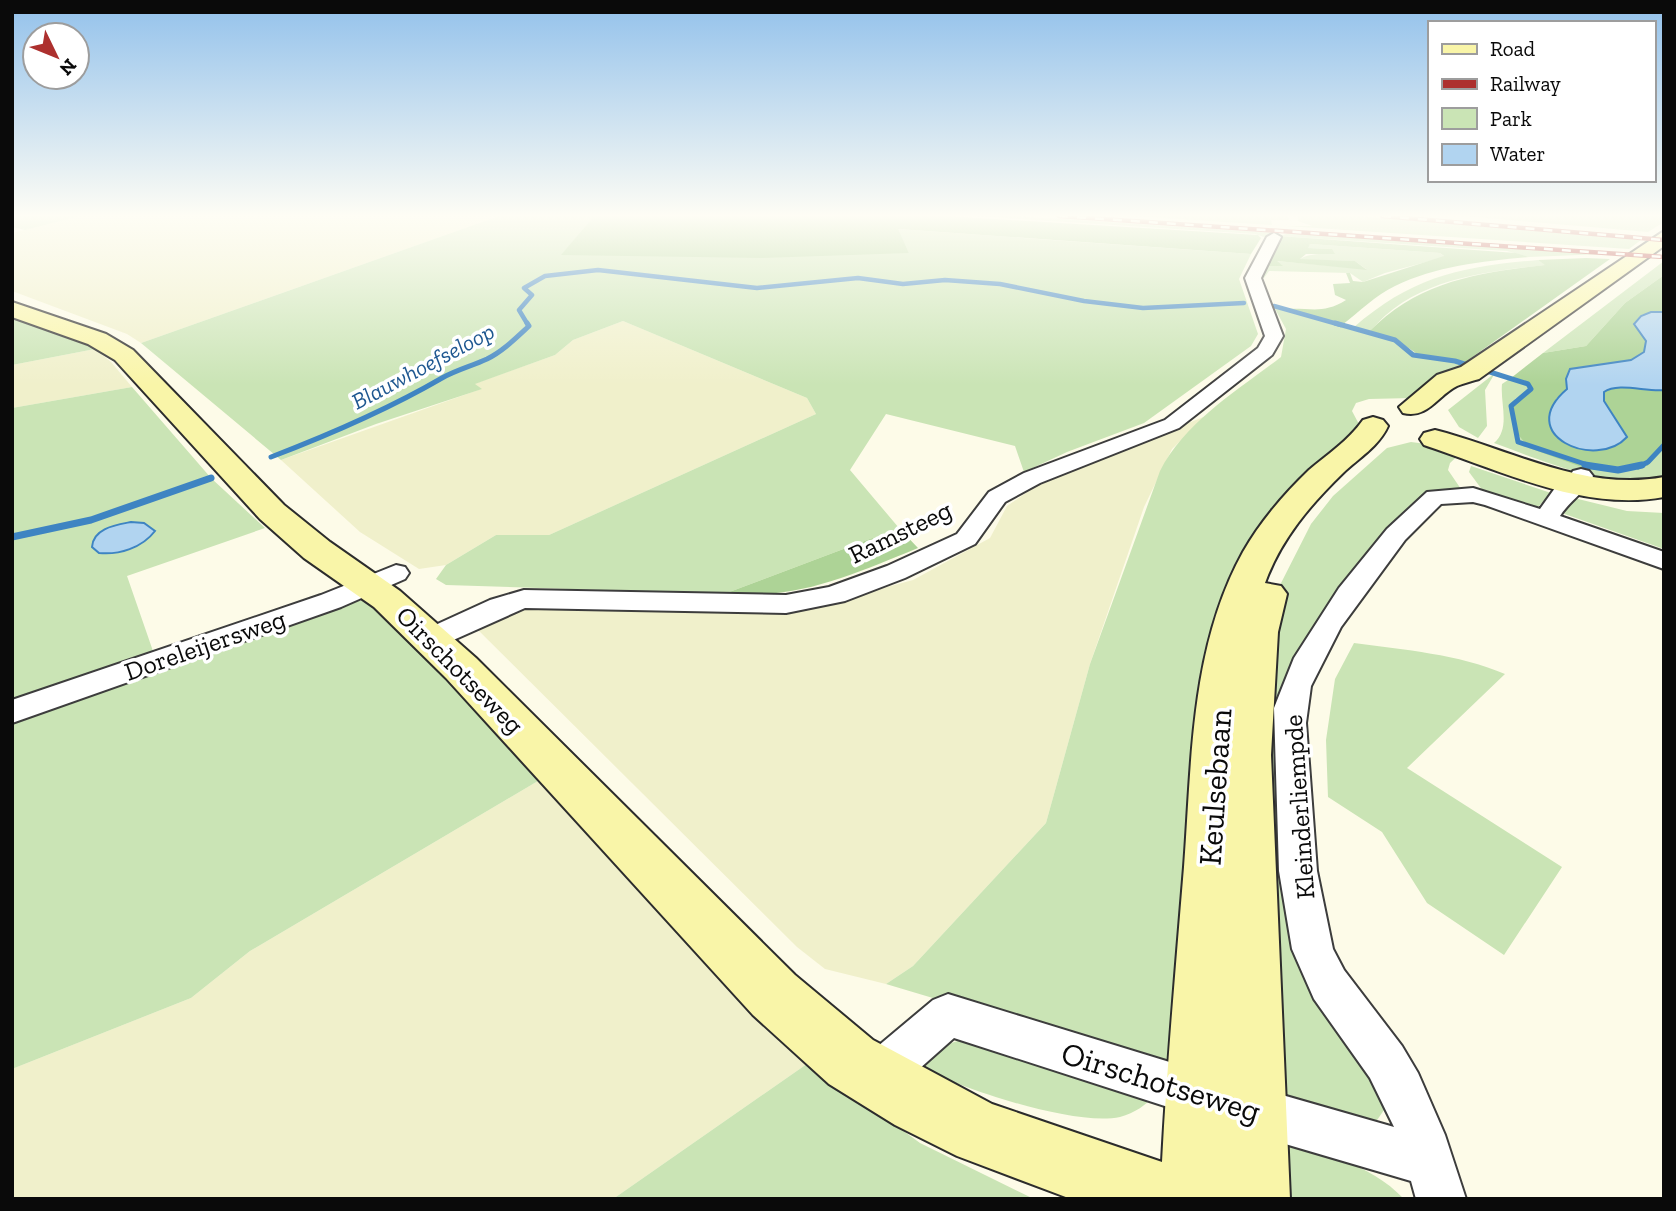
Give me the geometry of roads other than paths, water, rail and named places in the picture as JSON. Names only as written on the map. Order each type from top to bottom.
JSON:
[{"type":"main road","name":"Keulsebaan","points":[[1255,1199],[1248,755],[1258,632],[1274,574],[1298,531],[1335,486],[1367,457],[1416,427],[1463,387],[1475,370],[1614,273]]},
{"type":"main road","name":"Oirschotseweg","points":[[12,309],[97,339],[119,351],[272,512],[317,550],[383,579],[430,639],[557,766],[774,995],[851,1062],[875,1078],[980,1133],[1168,1199]]},
{"type":"main road","name":"Keulsebaan","points":[[1195,1199],[1197,1094],[1216,752],[1222,683],[1233,626],[1253,567],[1284,515],[1317,479],[1369,435],[1416,427]]},
{"type":"main road","points":[[1416,427],[1579,480],[1628,490],[1664,486]]},
{"type":"street","name":"Ramsteeg","points":[[430,639],[500,606],[524,599],[786,604],[835,595],[897,572],[966,540],[997,497],[1032,478],[1172,424],[1265,351],[1274,336],[1253,278],[1254,273]]},
{"type":"street","points":[[1546,518],[1563,493],[1579,480]]},
{"type":"street","name":"Kleinderliempde","points":[[1435,1180],[1395,1076],[1321,971],[1308,930],[1301,882],[1290,708],[1306,665],[1323,635],[1384,550],[1427,503],[1436,497],[1473,495],[1546,518],[1664,561]]},
{"type":"street","name":"Doreleijersweg","points":[[12,712],[383,579]]},
{"type":"street","name":"Oirschotseweg","points":[[875,1078],[948,1015],[1254,1111],[1435,1180]]},
{"type":"water","points":[[1651,312],[1664,312],[1664,390],[1617,388],[1604,392],[1604,401],[1627,437],[1613,447],[1597,450],[1580,449],[1565,443],[1554,433],[1549,421],[1553,406],[1567,389],[1566,379],[1570,369],[1631,360],[1644,352],[1646,341],[1634,324],[1641,316]]},
{"type":"water","points":[[131,522],[144,523],[155,531],[144,542],[122,551],[99,553],[92,547],[96,536],[101,532],[112,526]]},
{"type":"waterway","name":"Blauwhoefseloop","points":[[528,325],[519,310],[532,295],[524,288],[545,276],[576,273]]},
{"type":"waterway","name":"Blauwhoefseloop","points":[[620,273],[757,288],[858,278],[903,284],[945,280],[1000,284],[1084,301],[1143,308],[1244,303]]},
{"type":"waterway","name":"Blauwhoefseloop","points":[[1274,306],[1341,325]]},
{"type":"waterway","name":"Blauwhoefseloop","points":[[271,457],[358,421],[447,375],[487,359],[514,340],[529,326],[527,323]]},
{"type":"waterway","name":"Blauwhoefseloop","points":[[1335,323],[1395,340],[1413,355],[1455,361],[1528,384],[1531,389],[1511,406],[1518,442],[1590,466]]},
{"type":"waterway","name":"Blauwhoefseloop","points":[[1642,465],[1664,445]]},
{"type":"waterway","name":"Blauwhoefseloop","points":[[1585,465],[1590,466]]},
{"type":"waterway","name":"Blauwhoefseloop","points":[[1590,466],[1618,470],[1642,465]]},
{"type":"waterway","name":"Blauwhoefseloop","points":[[1638,467],[1642,465]]},
{"type":"waterway","name":"Blauwhoefseloop","points":[[12,537],[91,520],[211,478]]}]
